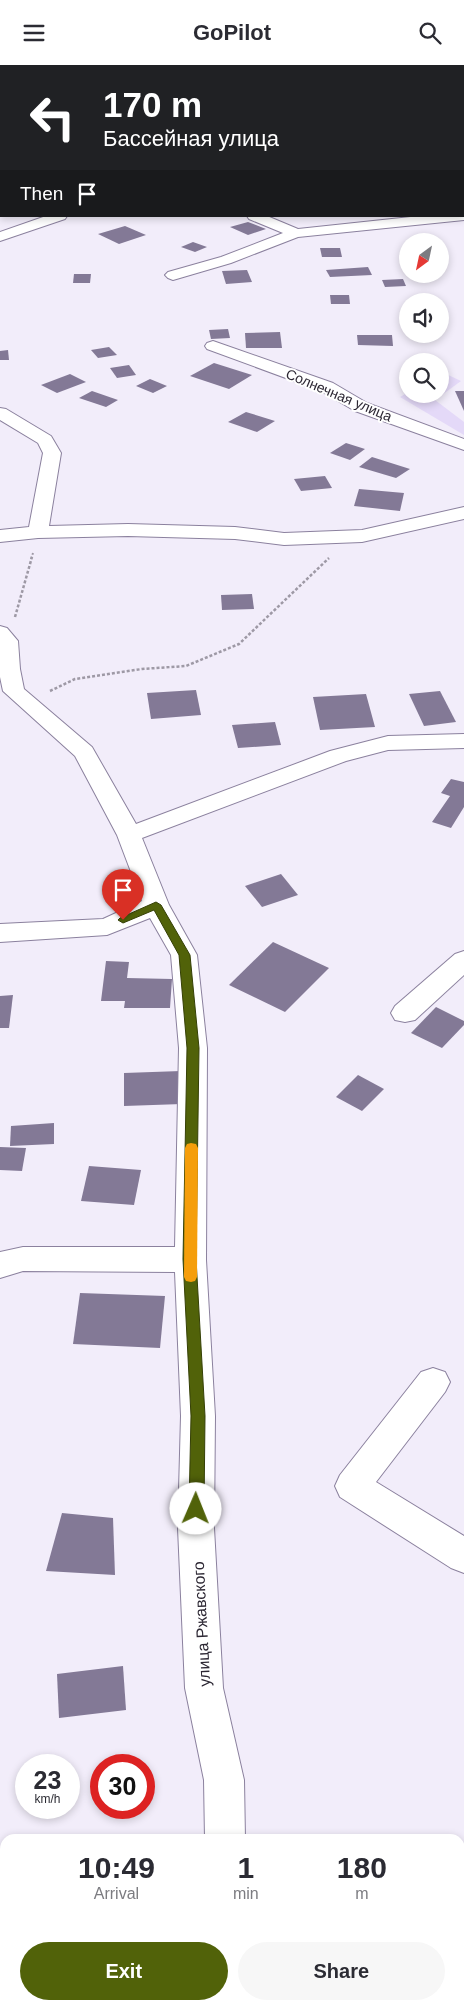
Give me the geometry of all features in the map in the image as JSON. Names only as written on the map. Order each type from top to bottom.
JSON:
[{"type":"street","points":[[0,237],[57,217]]},
{"type":"street","points":[[256,217],[296,233]]},
{"type":"street","points":[[172,275],[226,259],[296,233],[454,217]]},
{"type":"street","name":"Солнечная улица","points":[[213,346],[327,387],[362,407],[464,445]]},
{"type":"street","points":[[0,413],[45,440],[52,453],[38,532]]},
{"type":"street","points":[[0,535],[38,532],[147,530],[235,533],[284,539],[362,536],[464,513]]},
{"type":"street","points":[[4,637],[14,695]]},
{"type":"street","name":"улица Ржавского","points":[[14,695],[84,752],[128,835],[156,905],[184,955],[191,1011],[193,1048],[190,1259],[198,1416],[196,1528],[204,1688],[224,1780],[225,1834]]},
{"type":"street","points":[[128,835],[338,756],[388,743],[464,741]]},
{"type":"street","points":[[0,933],[107,927],[156,905]]},
{"type":"street","points":[[405,1013],[464,960]]},
{"type":"street","points":[[0,1265],[23,1259],[190,1259]]},
{"type":"street","points":[[433,1383],[352,1486],[464,1556]]},
{"type":"path","points":[[4,637],[27,575],[38,532]]},
{"type":"path","points":[[14,695],[75,679],[142,669],[186,666],[239,644],[308,580],[335,551],[362,536]]},
{"type":"shaded area","points":[[449,375],[461,381],[449,390]]},
{"type":"shaded area","points":[[410,403],[439,403],[464,422],[464,435]]},
{"type":"building","points":[[248,222],[266,229],[248,235],[230,227]]},
{"type":"building","points":[[125,226],[146,235],[119,244],[98,234]]},
{"type":"building","points":[[193,242],[207,247],[195,252],[181,247]]},
{"type":"building","points":[[320,248],[340,248],[342,257],[322,257]]},
{"type":"building","points":[[368,267],[372,275],[330,277],[326,270]]},
{"type":"building","points":[[247,270],[252,282],[226,284],[222,271]]},
{"type":"building","points":[[74,274],[91,274],[90,283],[73,283]]},
{"type":"building","points":[[399,279],[399,283],[405,283],[406,286],[385,287],[382,280]]},
{"type":"building","points":[[330,295],[349,295],[350,304],[331,304]]},
{"type":"building","points":[[228,329],[230,338],[211,339],[209,330]]},
{"type":"building","points":[[280,332],[282,348],[246,348],[245,333]]},
{"type":"building","points":[[357,335],[392,335],[393,346],[358,345]]},
{"type":"building","points":[[109,347],[117,355],[98,358],[91,350]]},
{"type":"building","points":[[8,350],[9,360],[0,360],[0,351]]},
{"type":"building","points":[[214,363],[252,375],[229,389],[190,376]]},
{"type":"building","points":[[129,365],[136,375],[117,378],[110,368]]},
{"type":"building","points":[[70,374],[86,382],[57,393],[41,385]]},
{"type":"building","points":[[150,379],[167,386],[153,393],[136,386]]},
{"type":"building","points":[[92,391],[118,400],[106,407],[79,398]]},
{"type":"building","points":[[455,391],[464,391],[464,411]]},
{"type":"building","points":[[246,412],[275,421],[257,432],[228,422]]},
{"type":"building","points":[[346,443],[365,449],[350,460],[330,453]]},
{"type":"building","points":[[372,457],[410,469],[396,478],[359,467]]},
{"type":"building","points":[[325,476],[332,488],[301,491],[294,479]]},
{"type":"building","points":[[359,489],[404,493],[400,511],[354,506]]},
{"type":"building","points":[[252,594],[254,609],[222,610],[221,595]]},
{"type":"building","points":[[196,690],[201,715],[151,719],[147,693]]},
{"type":"building","points":[[440,691],[456,722],[424,726],[409,694]]},
{"type":"building","points":[[366,694],[375,727],[320,730],[313,697]]},
{"type":"building","points":[[275,722],[281,745],[238,748],[232,725]]},
{"type":"building","points":[[451,779],[464,782],[464,807],[451,828],[432,822],[450,796],[441,793]]},
{"type":"building","points":[[281,874],[298,895],[262,907],[245,886]]},
{"type":"building","points":[[273,942],[329,968],[285,1012],[229,985]]},
{"type":"building","points":[[106,961],[129,962],[127,978],[172,979],[170,1008],[124,1008],[125,1001],[101,1001]]},
{"type":"building","points":[[13,995],[9,1028],[0,1028],[0,996]]},
{"type":"building","points":[[436,1007],[464,1021],[464,1025],[442,1048],[411,1033]]},
{"type":"building","points":[[181,1071],[182,1104],[124,1106],[124,1073]]},
{"type":"building","points":[[358,1075],[384,1089],[362,1111],[336,1097]]},
{"type":"building","points":[[54,1123],[54,1144],[10,1146],[11,1126]]},
{"type":"building","points":[[0,1147],[26,1148],[22,1171],[0,1170]]},
{"type":"building","points":[[89,1166],[141,1170],[134,1205],[81,1201]]},
{"type":"building","points":[[80,1293],[165,1296],[160,1348],[73,1344]]},
{"type":"building","points":[[62,1513],[113,1518],[115,1575],[46,1571]]},
{"type":"building","points":[[123,1666],[126,1710],[59,1718],[57,1674]]},
{"type":"slow traffic","points":[[191,1148],[191,1277]]},
{"type":"route","points":[[123,920],[156,905],[184,955],[191,1011],[193,1048],[190,1259],[198,1416],[196,1509]]}]
